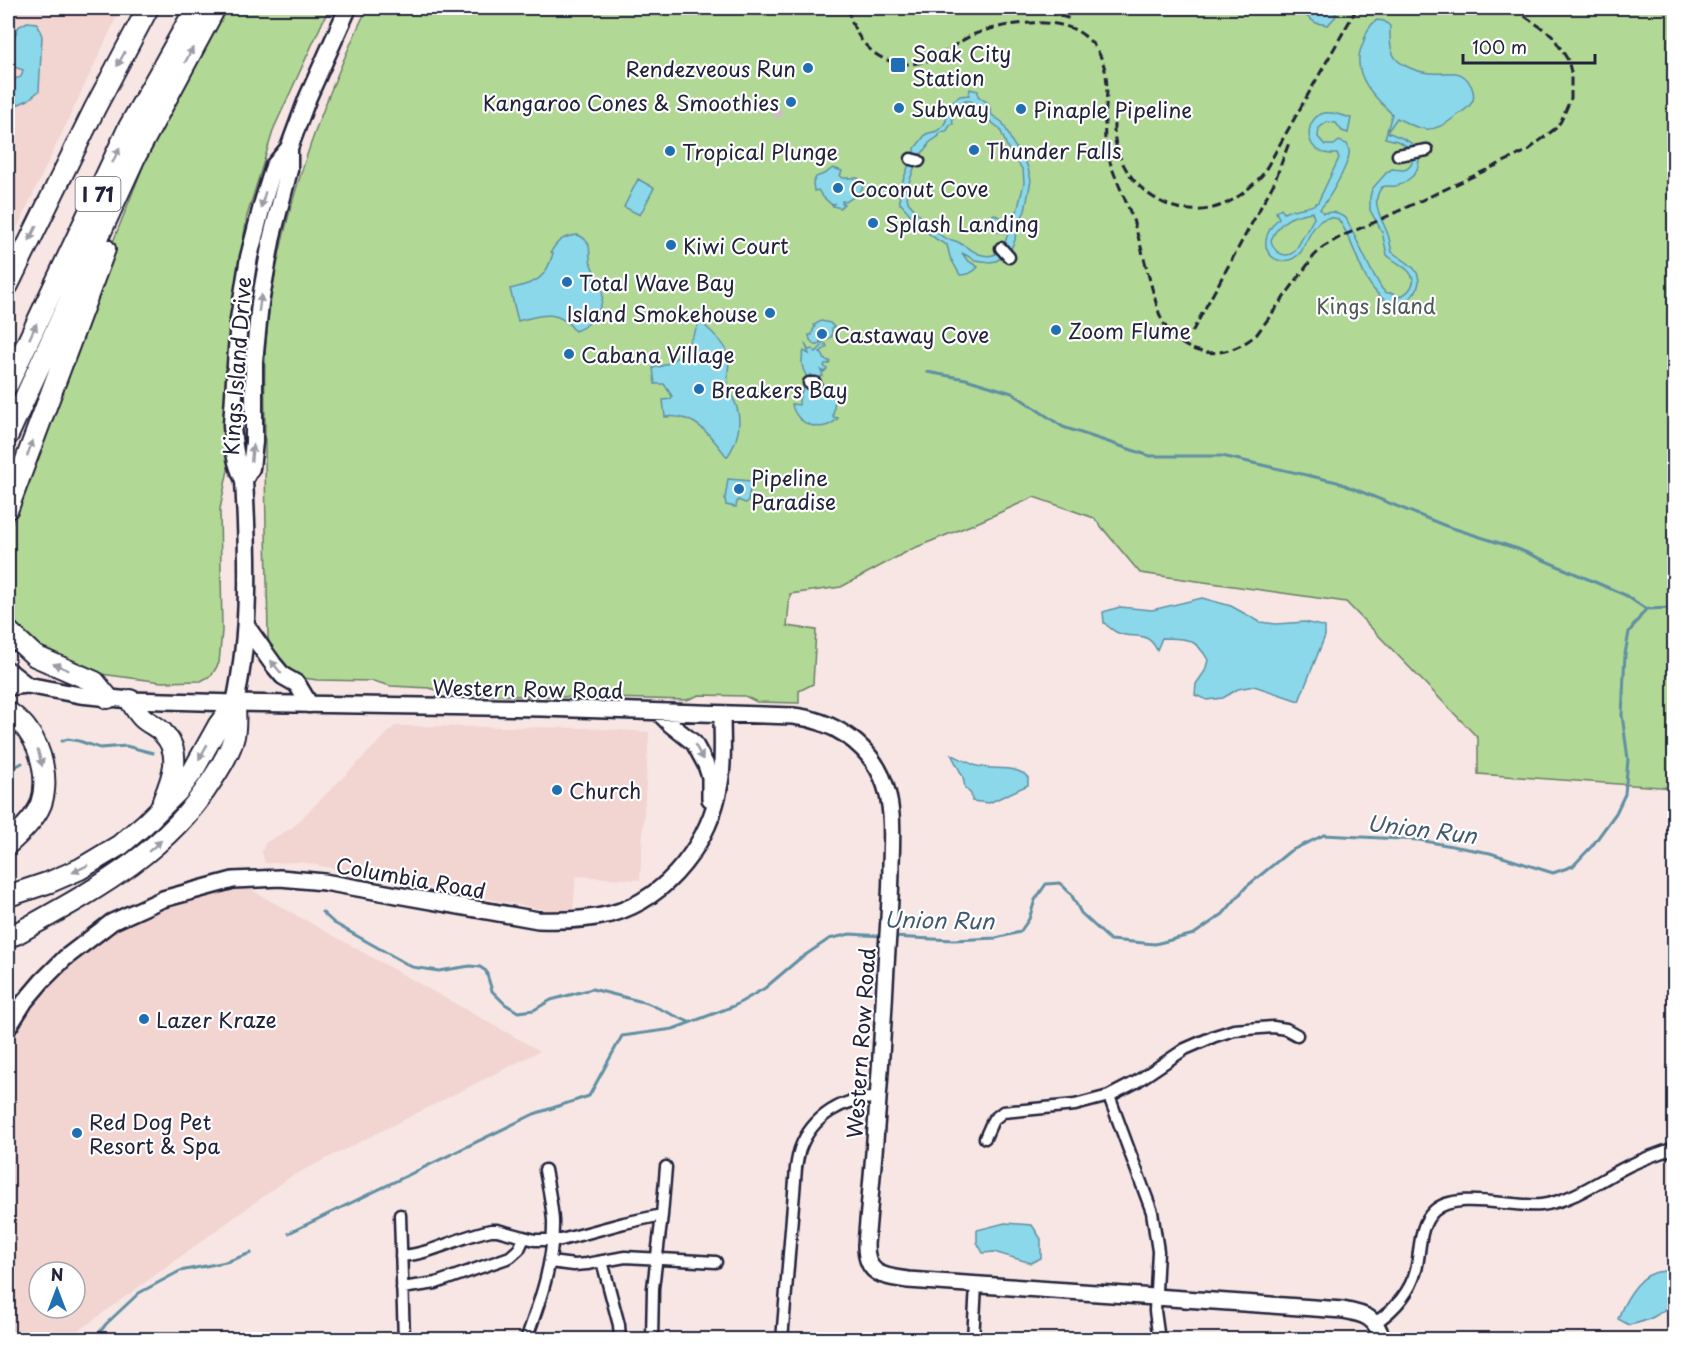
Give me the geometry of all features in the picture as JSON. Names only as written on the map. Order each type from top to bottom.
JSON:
[{"type":"highway","name":"I 71","points":[[8,285],[85,127],[148,8]]},
{"type":"highway","name":"I 71","points":[[8,384],[128,129],[195,8]]},
{"type":"highway","points":[[8,435],[135,157],[214,8]]},
{"type":"highway","points":[[8,508],[129,188],[135,157]]},
{"type":"highway","points":[[8,631],[35,656],[95,682],[108,698]]},
{"type":"highway","points":[[129,700],[143,718],[166,735],[171,745],[174,757],[172,782],[160,809]]},
{"type":"highway","points":[[8,896],[50,882],[98,860],[146,824],[169,803],[193,771],[218,726],[235,703]]},
{"type":"highway","points":[[8,937],[97,889],[142,857],[173,830],[206,789],[224,759],[233,740],[236,724],[235,703]]},
{"type":"highway","points":[[8,712],[28,730],[36,743],[44,777],[41,804],[33,818],[8,844]]},
{"type":"main road","name":"Kings Island Drive","points":[[235,703],[242,672],[246,626],[244,480],[251,468],[253,450],[254,362],[260,303],[272,236],[289,170],[289,148],[308,97],[348,8]]},
{"type":"main road","points":[[246,626],[283,676],[297,684],[309,704]]},
{"type":"street","points":[[1398,155],[1427,150]]},
{"type":"street","points":[[1001,248],[1009,256]]},
{"type":"street","name":"Western Row Road","points":[[8,670],[27,685]]},
{"type":"street","name":"Western Row Road","points":[[8,687],[27,685],[129,700],[793,716],[810,718],[823,723],[853,739],[875,764],[888,796],[892,835],[878,1098],[866,1245],[870,1266],[875,1271],[889,1277],[1343,1310],[1362,1314],[1375,1323]]},
{"type":"street","points":[[658,712],[694,743],[710,777],[710,799],[714,809]]},
{"type":"street","name":"Columbia Road","points":[[8,1028],[25,1001],[42,981],[80,946],[111,922],[163,898],[233,880],[280,878],[324,882],[538,920],[567,921],[613,913],[640,901],[657,890],[692,854],[706,829],[721,781],[722,714]]},
{"type":"street","points":[[985,1138],[993,1120],[1003,1112],[1075,1105],[1109,1096],[1136,1082],[1185,1049],[1215,1036],[1234,1030],[1273,1027],[1286,1029],[1298,1035]]},
{"type":"street","points":[[1109,1096],[1152,1212],[1158,1251],[1155,1311],[1159,1340]]},
{"type":"street","points":[[782,1340],[796,1168],[800,1149],[809,1132],[823,1116],[835,1107],[851,1101],[878,1098]]},
{"type":"street","points":[[1382,1340],[1380,1330],[1375,1323],[1396,1306],[1410,1284],[1415,1272],[1424,1227],[1430,1215],[1441,1206],[1454,1201],[1526,1205],[1552,1203],[1570,1197],[1641,1160],[1674,1148]]},
{"type":"street","points":[[652,1340],[653,1288],[666,1167]]},
{"type":"street","points":[[526,1340],[546,1282],[550,1262],[552,1209],[545,1170]]},
{"type":"street","points":[[400,1215],[404,1340]]},
{"type":"street","points":[[401,1256],[429,1252],[491,1230],[524,1238],[552,1241],[662,1215]]},
{"type":"street","points":[[402,1288],[436,1283],[510,1257],[519,1249],[524,1238]]},
{"type":"street","points":[[550,1262],[574,1265],[626,1257],[716,1262]]},
{"type":"street","points":[[602,1261],[619,1324],[620,1340]]},
{"type":"street","points":[[973,1340],[976,1284]]},
{"type":"shaded area","points":[[8,8],[121,8],[8,247]]},
{"type":"shaded area","points":[[395,726],[585,728],[649,732],[640,880],[576,876],[573,910],[547,910],[301,862],[265,863],[262,852],[265,843],[292,828]]},
{"type":"shaded area","points":[[233,880],[540,1051],[290,1177],[67,1339],[8,1340],[8,1028],[25,1001],[112,922]]},
{"type":"green space","points":[[225,8],[329,8],[274,128],[247,216],[231,317],[228,470],[220,509],[222,631],[219,663],[212,675],[201,681],[162,682],[70,670],[46,657],[22,633],[8,610],[8,537],[37,439],[144,164]]},
{"type":"green space","name":"Kings Island","points":[[367,8],[1674,8],[1674,788],[1478,774],[1478,738],[1346,602],[1140,573],[1094,518],[1034,497],[912,549],[841,587],[790,594],[787,626],[816,630],[813,684],[799,691],[799,703],[757,702],[745,696],[699,695],[687,700],[451,694],[429,688],[391,686],[373,681],[317,680],[297,677],[283,669],[270,648],[268,637],[265,348],[268,319],[274,278],[293,199],[319,121]]},
{"type":"water","points":[[1295,8],[1335,8],[1336,16],[1328,25],[1316,23]]},
{"type":"water","points":[[1384,21],[1390,26],[1392,51],[1400,62],[1422,72],[1461,75],[1469,81],[1473,91],[1473,101],[1470,105],[1440,127],[1420,128],[1397,118],[1387,132],[1415,145],[1419,159],[1418,168],[1413,175],[1400,185],[1382,187],[1377,198],[1378,210],[1392,252],[1412,267],[1419,279],[1416,290],[1409,299],[1399,304],[1388,302],[1373,289],[1338,219],[1330,218],[1319,222],[1310,233],[1301,252],[1285,261],[1277,260],[1271,255],[1266,240],[1270,229],[1279,218],[1276,212],[1281,208],[1284,213],[1318,202],[1339,158],[1337,154],[1318,150],[1311,141],[1309,130],[1318,115],[1338,114],[1351,118],[1348,133],[1342,131],[1336,123],[1327,122],[1319,128],[1318,137],[1325,145],[1334,145],[1339,141],[1347,144],[1349,154],[1338,182],[1320,209],[1323,213],[1334,212],[1346,218],[1371,270],[1382,289],[1387,293],[1394,293],[1399,297],[1408,292],[1413,283],[1411,274],[1387,255],[1382,232],[1370,210],[1372,189],[1392,169],[1407,169],[1413,158],[1409,147],[1385,138],[1392,114],[1369,89],[1361,74],[1360,52],[1368,30],[1374,22]],"holes":[[[1312,212],[1314,218],[1295,251],[1284,255],[1274,248],[1271,240],[1283,223],[1298,215]]]},
{"type":"water","points":[[27,22],[37,23],[42,36],[39,91],[28,100],[8,109],[8,73],[11,80],[21,77],[23,70],[14,67],[8,56],[18,27]]},
{"type":"water","points":[[970,89],[978,91],[978,96],[988,103],[992,115],[1002,122],[1027,165],[1031,180],[1025,211],[1016,228],[1015,240],[1009,253],[990,262],[975,260],[962,253],[967,260],[978,267],[970,273],[960,275],[950,257],[947,245],[928,232],[900,204],[899,191],[915,148],[926,134],[937,131],[943,126],[949,105],[954,100],[960,96],[969,95]],"holes":[[[965,101],[971,101],[980,107],[985,117],[1000,129],[1008,149],[1023,170],[1024,183],[1017,212],[1012,220],[1006,216],[1004,220],[994,214],[985,223],[993,230],[1003,233],[1007,220],[1010,224],[1002,248],[993,255],[987,256],[945,238],[935,231],[908,202],[906,191],[918,157],[929,143],[939,134],[946,132],[953,124],[953,114],[956,108]]]},
{"type":"water","name":"Coconut Cove","points":[[833,168],[842,171],[840,176],[843,178],[858,178],[863,185],[859,194],[846,202],[842,201],[844,204],[840,208],[833,206],[835,203],[832,205],[818,190],[814,191],[813,183],[816,177]]},
{"type":"water","points":[[638,179],[654,188],[640,215],[624,207]]},
{"type":"water","name":"Total Wave Bay","points":[[578,235],[584,238],[589,245],[590,262],[601,283],[601,306],[594,318],[575,331],[556,316],[542,315],[518,321],[510,289],[538,279],[547,269],[553,253],[551,252],[556,244],[569,236]]},
{"type":"water","name":"Breakers Bay","points":[[700,321],[721,341],[728,354],[728,386],[736,405],[739,427],[736,440],[727,457],[715,441],[694,422],[676,417],[665,417],[663,400],[671,399],[672,396],[664,384],[655,384],[653,368],[670,362],[683,351]]},
{"type":"water","name":"Castaway Cove","points":[[821,321],[830,323],[834,327],[832,336],[821,344],[820,341],[819,345],[815,345],[809,335],[812,335],[814,325]]},
{"type":"water","points":[[805,343],[808,350],[812,349],[816,352],[826,344],[827,347],[820,352],[825,360],[830,361],[829,364],[825,364],[827,369],[824,372],[821,370],[823,376],[816,378],[816,387],[828,385],[829,391],[823,396],[833,394],[835,397],[833,417],[838,418],[825,426],[818,427],[804,422],[794,411],[792,404],[799,405],[801,392],[811,374],[808,378],[802,365],[804,351],[809,354]]},
{"type":"water","name":"Pipeline Paradise","points":[[728,479],[751,481],[748,502],[738,500],[736,507],[726,505]]},
{"type":"water","points":[[1202,598],[1231,606],[1260,622],[1276,624],[1305,622],[1325,627],[1325,636],[1299,701],[1254,686],[1238,689],[1223,698],[1207,700],[1195,695],[1196,684],[1205,671],[1208,660],[1194,643],[1178,638],[1162,638],[1157,650],[1148,639],[1122,634],[1104,623],[1103,612],[1120,607],[1152,610]]},
{"type":"water","points":[[951,754],[977,766],[1010,769],[1023,773],[1028,777],[1028,785],[989,803],[972,801],[971,794],[965,788],[963,777]]},
{"type":"water","points":[[1005,1223],[1032,1225],[1041,1239],[1041,1258],[1031,1263],[994,1252],[983,1253],[977,1242],[977,1230]]},
{"type":"water","points":[[1674,1270],[1674,1304],[1654,1317],[1629,1325],[1618,1319],[1627,1299],[1642,1280],[1654,1273]]},
{"type":"waterway","name":"Union Run","points":[[927,372],[966,379],[1012,393],[1063,427],[1150,456],[1222,456],[1337,482],[1446,526],[1518,549],[1625,595],[1646,609]]},
{"type":"waterway","name":"Union Run","points":[[891,937],[954,940],[996,938],[1020,932],[1029,919],[1035,900],[1046,884],[1060,883],[1071,894],[1081,913],[1110,940],[1155,944],[1194,934],[1223,914],[1246,887],[1290,851],[1324,835],[1419,840],[1490,853],[1553,873],[1573,866],[1592,846],[1616,813],[1625,794],[1628,759],[1622,715],[1625,654],[1629,632],[1646,609],[1674,608]]},
{"type":"waterway","name":"Union Run","points":[[62,741],[68,739],[79,741],[100,748],[126,746],[153,753]]},
{"type":"waterway","name":"Union Run","points":[[8,771],[22,763]]},
{"type":"waterway","name":"Union Run","points":[[322,912],[334,923],[412,967],[439,971],[470,966],[480,967],[486,971],[492,991],[505,1004],[518,1012],[534,1010],[551,1000],[592,989],[647,1003],[689,1022]]},
{"type":"waterway","points":[[289,1233],[534,1114],[589,1096],[622,1036],[673,1029],[734,1006],[765,988],[798,960],[829,939],[850,934],[882,936]]},
{"type":"waterway","points":[[94,1340],[106,1324],[139,1293],[180,1271],[226,1262],[251,1253]]},
{"type":"tunnel","points":[[774,109],[782,118]]},
{"type":"railway","points":[[848,8],[852,22],[866,45],[875,54],[899,63],[912,64],[927,61],[975,34],[998,27],[1026,23],[1066,26],[1086,37],[1097,50],[1104,66],[1107,87],[1105,131],[1107,152],[1133,220],[1160,316],[1168,330],[1179,341],[1203,352],[1231,349],[1257,334],[1323,247],[1342,236],[1527,151],[1556,128],[1571,98],[1571,72],[1568,60],[1552,35],[1513,8]]},
{"type":"railway","points":[[1034,8],[1071,19]]},
{"type":"railway","points":[[1114,124],[1121,160],[1131,176],[1159,201],[1176,208],[1194,210],[1213,208],[1227,203],[1247,190],[1263,174],[1357,8]]},
{"type":"railway","points":[[1192,332],[1274,183],[1290,140]]},
{"type":"place","name":"Soak City Station","points":[[898,65]]},
{"type":"place","name":"Rendezveous Run","points":[[808,68]]},
{"type":"place","name":"Kangaroo Cones & Smoothies","points":[[791,102]]},
{"type":"place","name":"Subway","points":[[899,108]]},
{"type":"place","name":"Pinaple Pipeline","points":[[1021,109]]},
{"type":"place","name":"Thunder Falls","points":[[974,150]]},
{"type":"place","name":"Tropical Plunge","points":[[670,151]]},
{"type":"place","name":"Coconut Cove","points":[[838,188]]},
{"type":"place","name":"Splash Landing","points":[[873,223]]},
{"type":"place","name":"Kiwi Court","points":[[671,245]]},
{"type":"place","name":"Total Wave Bay","points":[[567,282]]},
{"type":"place","name":"Island Smokehouse","points":[[770,313]]},
{"type":"place","name":"Zoom Flume","points":[[1056,330]]},
{"type":"place","name":"Castaway Cove","points":[[822,334]]},
{"type":"place","name":"Cabana Village","points":[[569,354]]},
{"type":"place","name":"Breakers Bay","points":[[699,389]]},
{"type":"place","name":"Pipeline Paradise","points":[[739,489]]},
{"type":"place","name":"Church","points":[[557,790]]},
{"type":"place","name":"Lazer Kraze","points":[[144,1019]]},
{"type":"place","name":"Red Dog Pet Resort & Spa","points":[[77,1133]]}]
